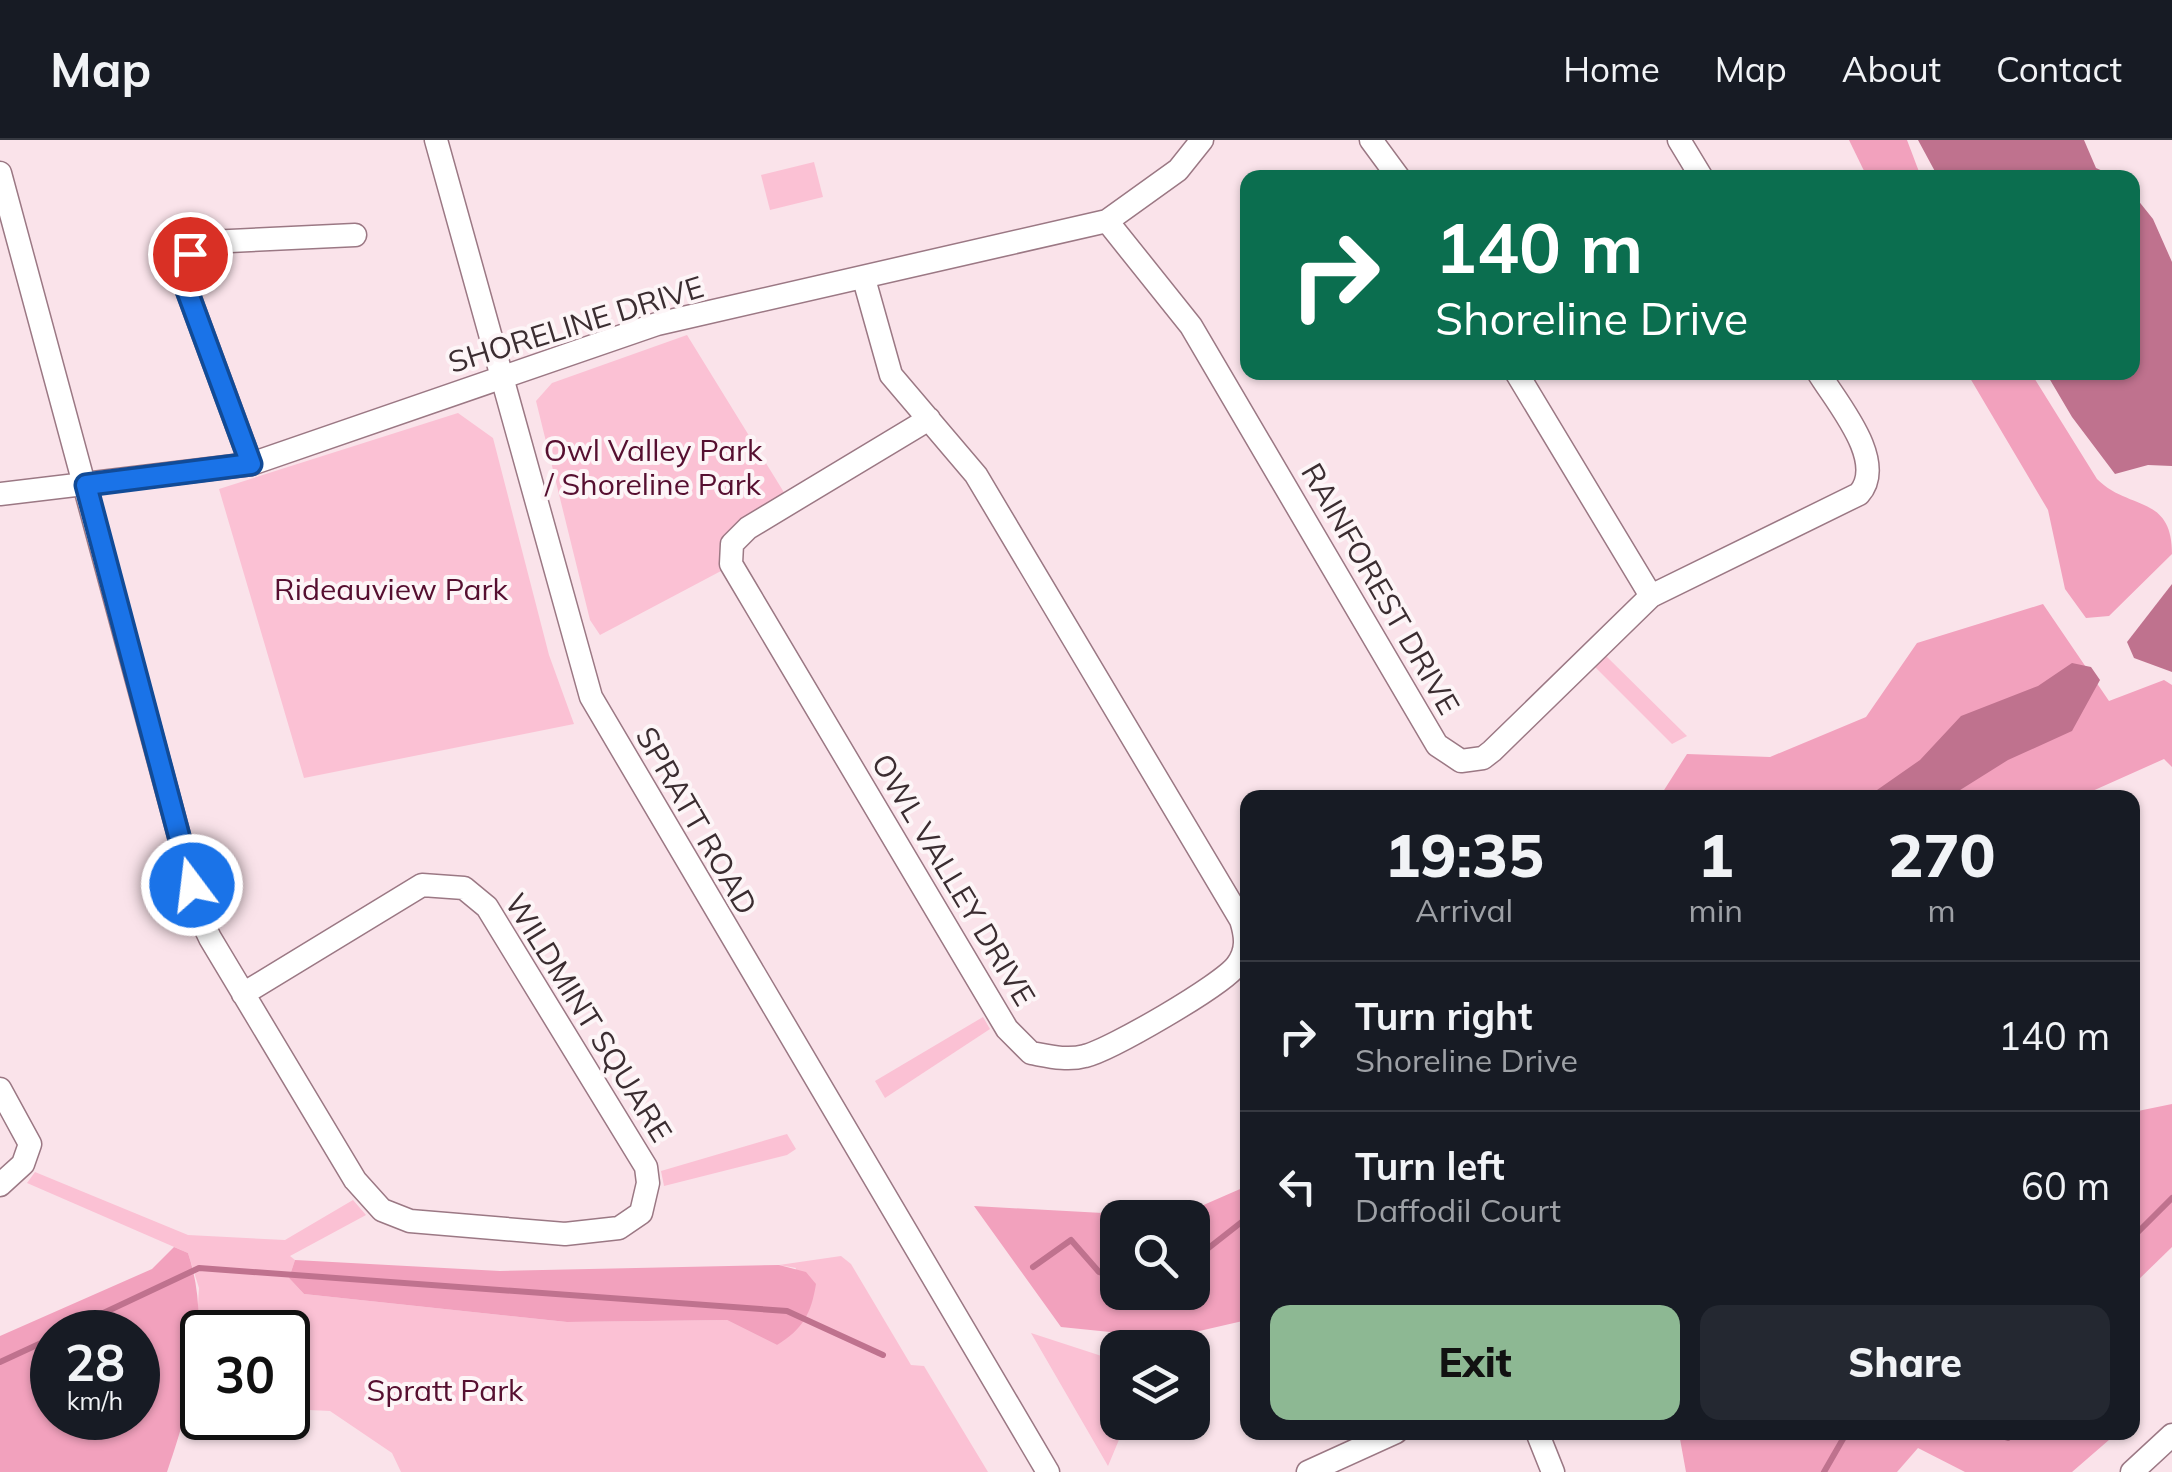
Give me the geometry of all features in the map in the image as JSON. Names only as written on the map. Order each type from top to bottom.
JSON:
[{"type":"street","name":"SPRATT ROAD","points":[[436,140],[574,650],[602,719],[1048,1472]]},
{"type":"street","name":"SHORELINE DRIVE","points":[[0,494],[251,464],[657,324],[1107,221],[1178,170],[1202,140]]},
{"type":"street","points":[[1371,140],[1393,170]]},
{"type":"street","points":[[1679,140],[1697,170]]},
{"type":"street","name":"WILDMINT SQUARE","points":[[0,173],[202,920],[243,994],[355,1180],[369,1199],[395,1216],[565,1234],[619,1228],[641,1213],[648,1183],[646,1167],[487,907],[464,888],[422,886],[243,994]]},
{"type":"street","name":"RAINFOREST DRIVE","points":[[1107,221],[1191,326],[1437,745],[1452,758],[1472,761],[1492,751],[1651,596],[1850,501],[1864,488],[1868,464],[1860,443],[1823,380]]},
{"type":"street","points":[[251,464],[185,285],[188,258],[209,242],[355,236]]},
{"type":"street","name":"OWL VALLEY DRIVE","points":[[864,279],[884,363],[976,475],[1240,918]]},
{"type":"street","points":[[1521,380],[1651,596]]},
{"type":"street","name":"OWL VALLEY DRIVE","points":[[929,419],[748,528],[732,544],[731,564],[1007,1028],[1031,1052],[1057,1058],[1083,1057],[1110,1046],[1227,976],[1240,956]]},
{"type":"street","points":[[0,1088],[30,1144],[24,1164],[0,1185]]},
{"type":"street","points":[[2132,1472],[2172,1435]]},
{"type":"street","points":[[1308,1472],[1378,1440]]},
{"type":"street","points":[[1540,1440],[1553,1472]]},
{"type":"green space","points":[[814,162],[823,197],[770,210],[761,175]]},
{"type":"green space","name":"Owl Valley Park / Shoreline Park","points":[[687,335],[785,494],[721,548],[721,571],[600,635],[590,620],[536,401],[552,383]]},
{"type":"green space","name":"Rideauview Park","points":[[458,413],[493,438],[549,655],[574,724],[304,778],[219,489]]},
{"type":"green space","points":[[1605,655],[1687,736],[1672,744],[1594,666]]},
{"type":"green space","points":[[983,1017],[990,1029],[885,1098],[875,1081]]},
{"type":"green space","points":[[787,1134],[796,1149],[787,1155],[664,1186],[661,1171]]},
{"type":"green space","name":"Spratt Park","points":[[35,1172],[188,1235],[285,1240],[353,1200],[366,1215],[290,1256],[295,1260],[289,1278],[304,1294],[567,1322],[727,1320],[777,1345],[796,1268],[779,1265],[841,1256],[851,1264],[911,1365],[924,1366],[988,1472],[401,1472],[392,1453],[330,1411],[310,1410],[310,1310],[198,1310],[199,1288],[188,1253],[27,1183]]},
{"type":"green space","points":[[1031,1333],[1100,1355],[1100,1440],[1119,1440],[1108,1466]]},
{"type":"shaded area","points":[[1849,140],[1907,140],[1918,170],[1864,170]]},
{"type":"shaded area","points":[[1918,140],[2084,140],[2100,170],[1934,170]]},
{"type":"shaded area","points":[[2140,203],[2153,219],[2172,262],[2172,466],[2148,465],[2115,474],[2072,417],[2050,380],[2140,380]]},
{"type":"shaded area","points":[[1971,380],[2035,380],[2097,479],[2157,512],[2165,521],[2172,554],[2109,616],[2086,618],[2065,589],[2048,510]]},
{"type":"shaded area","points":[[2172,584],[2172,672],[2134,658],[2127,642]]},
{"type":"shaded area","points":[[2043,604],[2109,701],[2164,680],[2172,685],[2172,767],[2164,759],[2095,790],[1664,790],[1687,754],[1770,757],[1866,717],[1917,643]]},
{"type":"shaded area","points":[[2072,663],[2091,667],[2100,680],[2072,731],[2008,760],[1960,790],[1877,790],[1920,760],[1961,716],[2038,686]]},
{"type":"shaded area","points":[[2172,1104],[2172,1247],[2140,1278],[2140,1111]]},
{"type":"shaded area","points":[[1240,1189],[1240,1322],[1204,1330],[1100,1331],[1061,1327],[974,1206],[1100,1213],[1100,1310],[1210,1310],[1210,1202]]},
{"type":"shaded area","points":[[174,1247],[188,1253],[198,1310],[180,1310],[180,1431],[167,1472],[0,1472],[0,1336],[30,1323],[30,1440],[160,1440],[160,1310],[59,1310],[152,1269]]},
{"type":"shaded area","points":[[295,1260],[500,1271],[779,1265],[806,1272],[816,1284],[804,1320],[777,1345],[727,1320],[567,1322],[304,1294],[289,1278]]},
{"type":"shaded area","points":[[1680,1440],[2109,1440],[2072,1472],[1965,1472],[1918,1448],[1897,1472],[1686,1472]]},
{"type":"waterway","points":[[2140,1230],[2172,1198]]},
{"type":"waterway","points":[[1210,1247],[1240,1223]]},
{"type":"waterway","points":[[1033,1267],[1071,1240],[1100,1272]]},
{"type":"waterway","points":[[110,1310],[199,1268],[787,1311],[883,1355]]},
{"type":"waterway","points":[[0,1362],[30,1348]]},
{"type":"waterway","points":[[1824,1472],[1842,1440]]},
{"type":"route","points":[[190,254],[183,274],[185,285],[251,464],[86,485],[192,885]]}]
